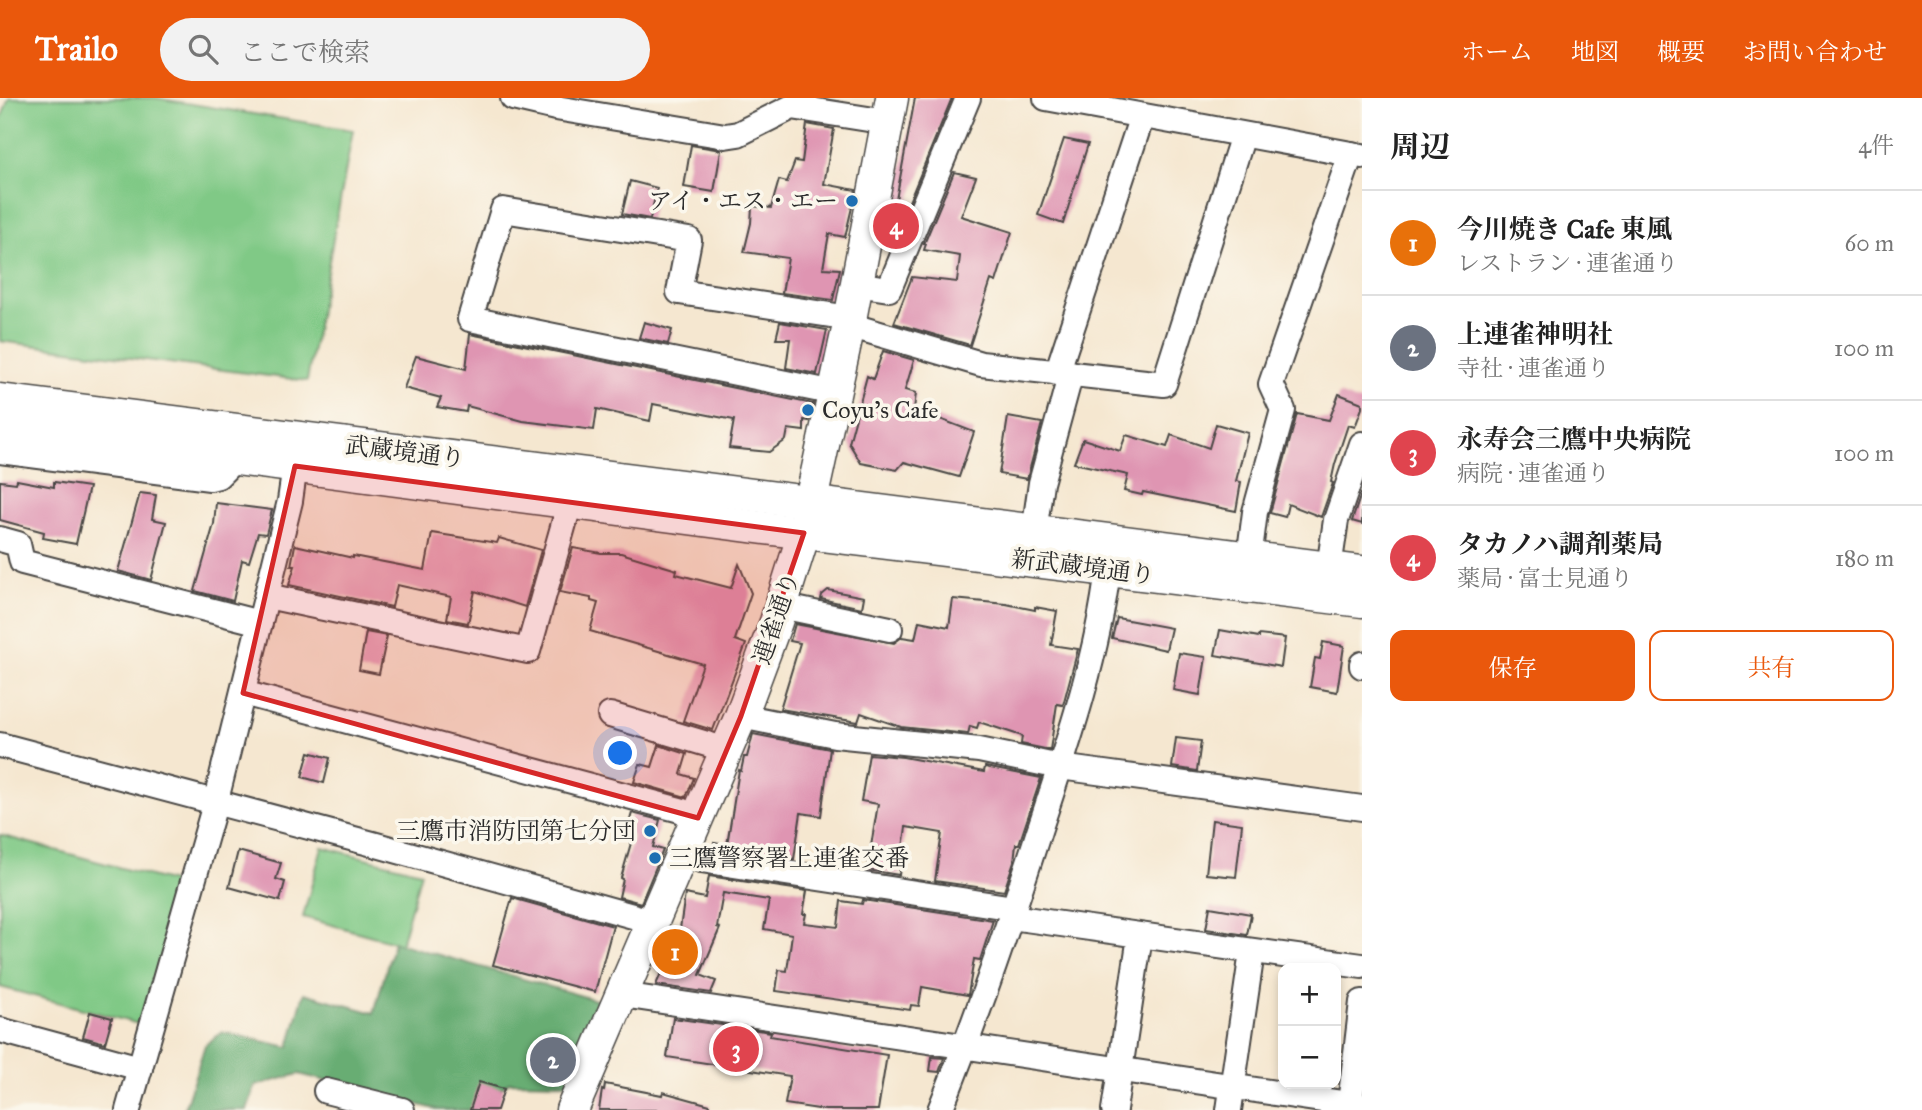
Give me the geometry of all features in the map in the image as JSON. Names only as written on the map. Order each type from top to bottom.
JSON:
[{"type":"main road","name":"連雀通り","points":[[572,1110],[727,750],[781,606],[808,518],[890,110]]},
{"type":"main road","name":"武蔵境通り","points":[[0,400],[808,518]]},
{"type":"main road","name":"武蔵境通り","points":[[0,428],[570,502],[808,518]]},
{"type":"main road","name":"新武蔵境通り","points":[[808,518],[1034,532],[1362,572]]},
{"type":"main road","name":"新武蔵境通り","points":[[808,518],[1108,570],[1362,601]]},
{"type":"street","points":[[513,98],[556,108],[725,136],[738,134],[792,107],[890,110]]},
{"type":"street","points":[[856,284],[889,289],[968,98]]},
{"type":"street","points":[[1046,98],[1357,155],[1271,384],[1283,410],[1255,512],[1249,559]]},
{"type":"street","points":[[1034,532],[1041,483],[1064,373],[1142,116]]},
{"type":"street","points":[[835,393],[470,319],[503,210],[689,240],[679,292],[849,322],[981,364],[1164,384],[1243,135]]},
{"type":"street","points":[[1329,569],[1336,520],[1362,444]]},
{"type":"street","points":[[0,451],[211,478],[218,476],[235,458]]},
{"type":"street","points":[[128,1110],[215,804],[267,596],[295,467]]},
{"type":"street","points":[[267,596],[528,651],[570,502]]},
{"type":"street","points":[[0,539],[18,544],[22,562],[260,623]]},
{"type":"street","points":[[940,1110],[1013,912],[1060,767],[1102,617],[1108,570]]},
{"type":"street","points":[[781,606],[890,629]]},
{"type":"street","points":[[243,693],[680,810],[698,818]]},
{"type":"street","points":[[610,715],[727,750]]},
{"type":"street","points":[[741,716],[835,735],[979,750],[1060,767],[1362,808]]},
{"type":"street","points":[[0,745],[373,844],[652,923]]},
{"type":"street","points":[[684,853],[701,860],[1140,936],[1362,966]]},
{"type":"street","points":[[1114,1110],[1140,936]]},
{"type":"street","points":[[1231,1099],[1252,952]]},
{"type":"street","points":[[622,995],[1119,1071],[1231,1099],[1356,1105],[1362,1002]]},
{"type":"street","points":[[0,1030],[141,1068]]},
{"type":"street","points":[[326,1091],[402,1110]]},
{"type":"highlighted area","points":[[295,466],[804,533],[741,716],[698,818],[243,693]]},
{"type":"green space","points":[[9,98],[155,98],[353,130],[307,381],[0,341],[0,122]]},
{"type":"green space","points":[[0,835],[187,886],[150,1027],[0,987]]},
{"type":"green space","points":[[322,847],[421,872],[401,944],[303,917]]},
{"type":"green space","points":[[394,942],[603,1002],[571,1083],[509,1082],[474,1110],[439,1110],[299,1074],[255,1086],[247,1110],[184,1110],[205,1045],[222,1032],[289,1047],[304,993],[374,1013]]},
{"type":"building","points":[[915,98],[952,98],[894,238],[889,237]]},
{"type":"building","points":[[807,124],[834,129],[824,184],[856,190],[845,237],[829,234],[823,268],[840,269],[833,300],[782,293],[788,258],[744,252],[752,206],[771,208],[779,180],[787,182],[795,161],[802,162]]},
{"type":"building","points":[[1064,139],[1088,144],[1063,224],[1038,215]]},
{"type":"building","points":[[691,145],[721,150],[714,192],[684,187]]},
{"type":"building","points":[[954,172],[976,177],[961,216],[1012,232],[996,282],[991,280],[970,345],[894,323],[912,277],[957,282],[960,256],[924,250],[924,244]]},
{"type":"building","points":[[630,181],[657,188],[650,219],[622,214]]},
{"type":"building","points":[[644,322],[672,330],[668,344],[639,338]]},
{"type":"building","points":[[780,322],[827,330],[817,374],[786,368],[790,339],[776,339]]},
{"type":"building","points":[[470,334],[813,404],[809,421],[804,420],[804,431],[788,429],[786,440],[769,452],[729,448],[734,420],[653,404],[650,421],[597,409],[594,430],[523,421],[467,406],[466,412],[437,407],[441,398],[404,388],[416,356],[466,369]]},
{"type":"building","points":[[883,351],[914,360],[905,390],[916,393],[914,409],[974,432],[959,477],[904,462],[897,470],[861,463],[849,443],[867,376],[873,379]]},
{"type":"building","points":[[1339,394],[1362,403],[1362,408],[1355,427],[1348,425],[1321,517],[1288,504],[1285,517],[1270,513],[1297,414],[1329,420]]},
{"type":"building","points":[[1008,417],[1042,423],[1027,479],[999,474]]},
{"type":"building","points":[[1216,424],[1248,433],[1236,481],[1241,482],[1236,511],[1143,492],[1142,495],[1124,491],[1128,475],[1074,463],[1083,439],[1120,451],[1126,435],[1167,447],[1171,435],[1209,448]]},
{"type":"building","points":[[17,480],[54,487],[54,482],[89,487],[76,544],[43,538],[44,532],[0,520],[0,481],[16,483]]},
{"type":"building","points":[[140,493],[156,495],[152,519],[166,522],[151,580],[118,571]]},
{"type":"building","points":[[1362,495],[1362,524],[1352,521]]},
{"type":"building","points":[[216,503],[272,510],[266,534],[258,533],[249,562],[242,560],[233,601],[195,591],[214,524]]},
{"type":"building","points":[[432,533],[497,543],[499,538],[541,550],[525,607],[475,591],[468,623],[447,619],[451,597],[397,585],[392,607],[289,585],[295,566],[291,566],[295,545],[425,570]]},
{"type":"building","points":[[573,548],[621,553],[677,570],[676,574],[731,588],[739,564],[751,593],[735,640],[746,644],[713,730],[683,721],[703,664],[590,631],[598,603],[591,601],[591,598],[560,592]]},
{"type":"building","points":[[828,590],[864,597],[862,608],[821,599]]},
{"type":"building","points":[[953,599],[1057,611],[1051,645],[1078,649],[1063,705],[1057,704],[1050,750],[1021,744],[1022,736],[979,722],[977,728],[970,726],[968,734],[901,727],[861,713],[858,722],[780,709],[800,643],[790,641],[795,624],[894,643],[902,637],[915,639],[919,621],[949,627]]},
{"type":"building","points":[[1117,618],[1171,628],[1166,650],[1112,638]]},
{"type":"building","points":[[1220,630],[1259,637],[1285,638],[1281,667],[1215,655]]},
{"type":"building","points":[[366,632],[387,636],[379,674],[359,670]]},
{"type":"building","points":[[1323,642],[1344,646],[1337,692],[1310,687],[1315,658],[1320,659]]},
{"type":"building","points":[[1179,653],[1206,657],[1200,695],[1173,690]]},
{"type":"building","points":[[753,734],[830,749],[821,816],[801,813],[794,859],[714,847],[714,843],[727,845],[739,770],[741,771],[744,757],[747,757]]},
{"type":"building","points":[[1176,738],[1201,741],[1197,771],[1172,767]]},
{"type":"building","points":[[659,745],[687,754],[681,774],[694,778],[686,797],[634,782],[640,764],[652,767]]},
{"type":"building","points":[[309,752],[330,758],[324,783],[302,777]]},
{"type":"building","points":[[869,754],[903,757],[984,772],[985,767],[1041,778],[1019,844],[1016,844],[1014,861],[1004,891],[935,881],[942,833],[906,827],[899,875],[867,870],[878,804],[861,801]]},
{"type":"building","points":[[632,813],[660,820],[653,847],[663,850],[641,903],[619,897],[621,878],[633,836],[626,834]]},
{"type":"building","points":[[1212,820],[1242,824],[1236,877],[1206,874]]},
{"type":"building","points":[[238,851],[281,863],[276,879],[285,882],[280,901],[229,887]]},
{"type":"building","points":[[709,876],[807,891],[804,923],[838,927],[841,901],[862,904],[863,900],[993,920],[980,960],[974,959],[968,995],[922,987],[919,1006],[911,1005],[910,1010],[776,991],[779,970],[787,971],[792,934],[764,929],[769,900],[723,893],[717,927],[720,928],[700,975],[716,981],[711,993],[656,985],[680,929],[685,894],[705,898]]},
{"type":"building","points":[[512,898],[613,926],[595,992],[493,965]]},
{"type":"building","points":[[1210,907],[1251,914],[1247,935],[1206,929]]},
{"type":"building","points":[[90,1012],[112,1018],[105,1043],[83,1037]]},
{"type":"building","points":[[673,1018],[771,1032],[770,1036],[887,1055],[878,1110],[825,1110],[785,1104],[790,1076],[667,1057]]},
{"type":"building","points":[[932,1057],[944,1058],[939,1072],[930,1071]]},
{"type":"building","points":[[479,1082],[504,1089],[497,1110],[470,1110]]},
{"type":"building","points":[[605,1084],[662,1095],[663,1092],[710,1105],[709,1110],[599,1110]]},
{"type":"place","name":"アイ・エス・エー","points":[[852,201]]},
{"type":"place","name":"タカノハ調剤薬局","points":[[896,226]]},
{"type":"place","name":"Coyu's Cafe","points":[[808,410]]},
{"type":"place","name":"三鷹市消防団第七分団","points":[[650,831]]},
{"type":"place","name":"三鷹警察署上連雀交番","points":[[655,858]]},
{"type":"place","name":"今川焼き Cafe 東風","points":[[675,952]]},
{"type":"place","name":"永寿会三鷹中央病院","points":[[736,1049]]},
{"type":"place","name":"上連雀神明社","points":[[553,1060]]}]
